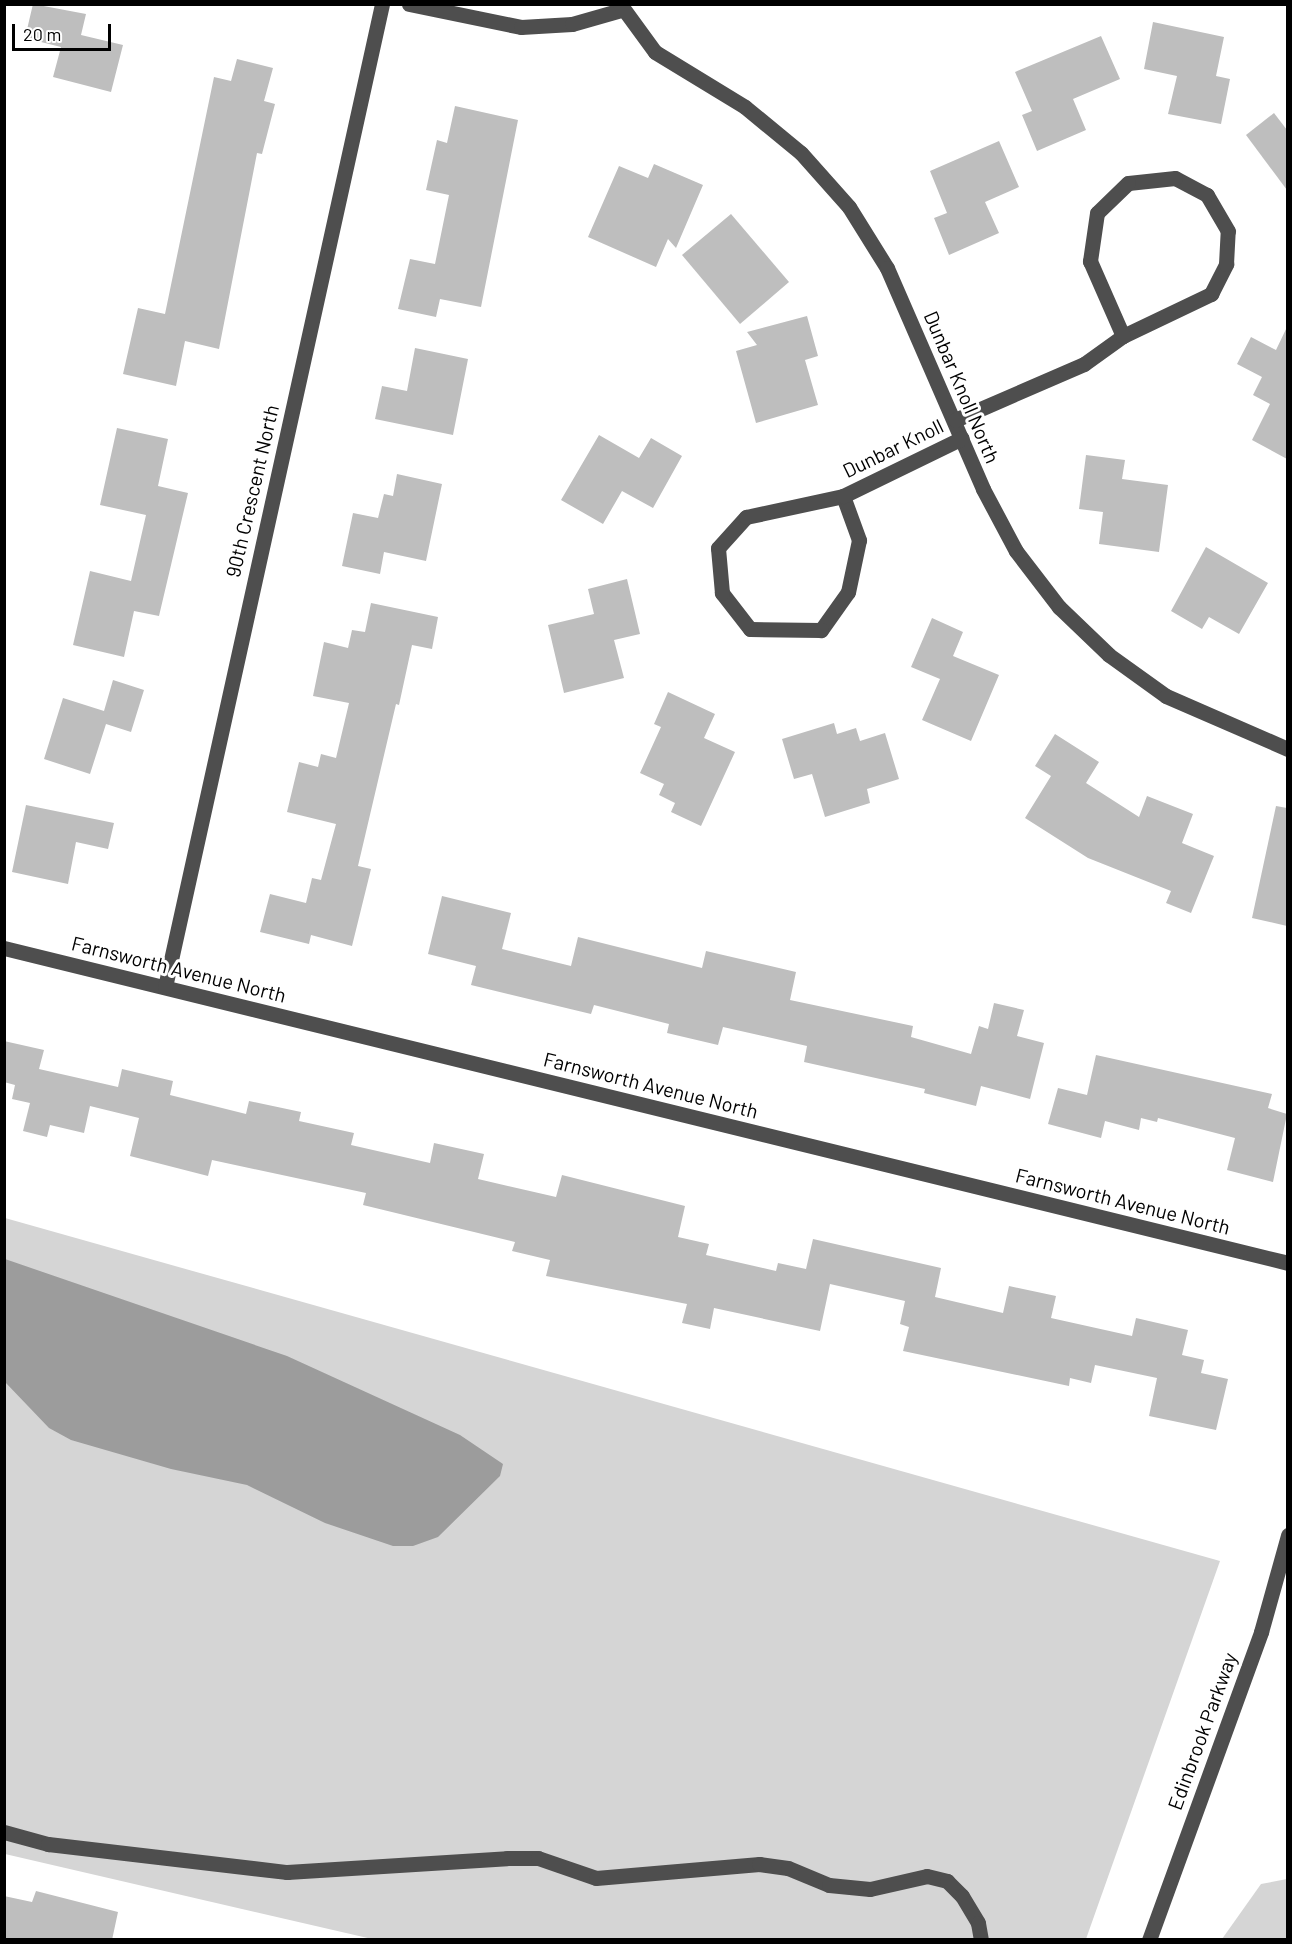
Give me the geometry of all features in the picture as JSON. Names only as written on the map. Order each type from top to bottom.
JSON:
[{"type":"street","name":"90th Crescent North","points":[[165,987],[382,4]]},
{"type":"street","points":[[409,4],[521,27],[572,24],[620,7]]},
{"type":"street","name":"Dunbar Knoll North","points":[[620,7],[655,52],[746,107],[801,153],[849,207],[887,268],[962,438],[1016,551],[1059,607],[1108,655],[1166,696],[1287,749]]},
{"type":"street","name":"Dunbar Knoll","points":[[955,420],[1084,363],[1123,336],[1211,294],[1226,264],[1228,231],[1207,195],[1174,178],[1128,183],[1097,213],[1090,261],[1123,336]]},
{"type":"street","name":"Dunbar Knoll","points":[[843,496],[859,540],[848,592],[821,630],[750,630],[722,593],[718,548],[746,517],[843,496],[962,438]]},
{"type":"street","name":"Farnsworth Avenue North","points":[[4,948],[1287,1263]]},
{"type":"street","name":"Edinbrook Parkway","points":[[1149,1940],[1261,1632],[1287,1535]]},
{"type":"street","points":[[4,1832],[48,1844],[287,1872],[538,1858],[596,1878],[759,1864],[788,1868],[829,1885],[870,1889],[927,1876],[947,1881],[962,1896],[978,1923],[981,1940]]},
{"type":"shaded area","points":[[5,1218],[1220,1561],[1086,1939],[372,1939],[5,1854]]},
{"type":"shaded area","points":[[5,1259],[287,1356],[460,1435],[503,1464],[500,1476],[438,1537],[413,1546],[393,1546],[325,1523],[247,1485],[171,1469],[71,1440],[49,1428],[5,1382]]},
{"type":"shaded area","points":[[1287,1879],[1287,1939],[1222,1939],[1261,1884]]},
{"type":"building","points":[[33,4],[86,14],[81,35],[123,45],[111,92],[53,77],[61,47],[25,38]]},
{"type":"building","points":[[1153,22],[1224,37],[1216,76],[1230,79],[1221,124],[1168,114],[1177,76],[1144,69]]},
{"type":"building","points":[[1101,36],[1120,79],[1073,99],[1086,130],[1037,151],[1022,115],[1032,111],[1015,72]]},
{"type":"building","points":[[237,59],[273,68],[264,101],[275,104],[262,154],[257,153],[219,349],[185,341],[176,386],[123,374],[138,308],[165,314],[214,77],[231,81]]},
{"type":"building","points":[[455,106],[518,120],[481,307],[440,299],[436,317],[398,309],[410,259],[435,264],[449,195],[426,190],[437,140],[447,143]]},
{"type":"building","points":[[1274,113],[1287,130],[1287,190],[1246,135]]},
{"type":"building","points":[[999,141],[1019,187],[985,202],[999,233],[949,255],[934,218],[947,213],[930,171]]},
{"type":"building","points":[[654,164],[703,185],[676,248],[668,239],[656,267],[588,237],[619,166],[648,178]]},
{"type":"building","points":[[731,214],[789,282],[740,324],[682,255]]},
{"type":"building","points":[[807,316],[818,356],[805,360],[818,405],[756,423],[736,351],[757,345],[747,332]]},
{"type":"building","points":[[1287,327],[1287,459],[1252,440],[1270,404],[1253,395],[1262,377],[1237,364],[1251,337],[1276,350]]},
{"type":"building","points":[[415,348],[468,359],[453,435],[375,419],[382,386],[407,391]]},
{"type":"building","points":[[117,428],[168,439],[158,486],[188,493],[159,616],[134,611],[124,657],[73,645],[90,571],[131,581],[146,515],[100,505]]},
{"type":"building","points":[[599,435],[639,458],[651,438],[682,456],[653,508],[622,491],[603,524],[561,500]]},
{"type":"building","points":[[1086,455],[1125,460],[1122,479],[1168,485],[1159,552],[1099,544],[1103,512],[1079,509]]},
{"type":"building","points":[[397,474],[442,484],[426,561],[384,552],[380,574],[342,566],[353,513],[378,518],[384,494],[393,496]]},
{"type":"building","points":[[1206,547],[1268,583],[1239,634],[1209,617],[1202,629],[1171,611]]},
{"type":"building","points":[[627,579],[640,634],[614,640],[624,678],[564,693],[548,625],[594,614],[588,589]]},
{"type":"building","points":[[371,603],[438,617],[432,649],[412,645],[399,705],[396,704],[358,866],[371,869],[352,946],[311,935],[309,944],[260,932],[270,894],[306,903],[312,878],[321,880],[336,824],[287,812],[299,762],[318,767],[321,754],[336,758],[349,703],[313,696],[324,642],[348,648],[352,630],[365,632]]},
{"type":"building","points":[[932,618],[963,632],[953,656],[999,675],[971,741],[922,720],[940,679],[911,667]]},
{"type":"building","points":[[113,680],[144,690],[131,732],[106,724],[90,774],[44,759],[63,698],[104,711]]},
{"type":"building","points":[[668,692],[715,714],[704,738],[735,752],[701,826],[671,812],[675,803],[659,795],[664,784],[640,773],[661,727],[654,724]]},
{"type":"building","points":[[834,723],[837,734],[856,728],[860,741],[885,733],[899,779],[867,789],[870,803],[825,817],[812,774],[794,779],[782,739]]},
{"type":"building","points":[[1055,734],[1099,762],[1086,783],[1139,817],[1147,796],[1193,814],[1182,843],[1214,856],[1191,913],[1166,903],[1171,891],[1088,858],[1025,818],[1051,776],[1035,766]]},
{"type":"building","points":[[26,805],[114,823],[108,849],[76,842],[68,884],[12,872]]},
{"type":"building","points":[[1276,806],[1287,808],[1287,926],[1252,918]]},
{"type":"building","points":[[442,896],[511,913],[502,949],[571,966],[578,937],[702,968],[706,951],[796,972],[790,1000],[913,1026],[911,1037],[971,1054],[979,1026],[988,1029],[994,1003],[1024,1010],[1017,1036],[1044,1043],[1030,1099],[981,1086],[976,1106],[924,1093],[925,1089],[804,1062],[807,1046],[723,1027],[718,1045],[667,1033],[669,1024],[594,1005],[591,1014],[471,985],[476,966],[428,954]]},
{"type":"building","points":[[4,1041],[44,1050],[39,1069],[118,1087],[122,1069],[173,1081],[170,1095],[246,1114],[249,1101],[301,1112],[299,1121],[354,1133],[351,1145],[430,1163],[434,1143],[484,1154],[478,1179],[556,1197],[562,1175],[685,1206],[678,1237],[709,1244],[706,1255],[776,1271],[778,1263],[806,1269],[813,1239],[941,1268],[935,1297],[1003,1313],[1009,1286],[1056,1296],[1051,1318],[1132,1336],[1136,1318],[1188,1330],[1182,1355],[1204,1360],[1201,1373],[1228,1379],[1216,1430],[1149,1416],[1157,1378],[1095,1365],[1091,1383],[1070,1378],[1069,1386],[903,1351],[909,1327],[900,1324],[905,1301],[830,1284],[820,1331],[714,1308],[710,1329],[682,1323],[687,1304],[546,1276],[550,1260],[512,1251],[515,1242],[363,1205],[366,1193],[212,1160],[208,1176],[130,1156],[139,1118],[90,1106],[84,1133],[50,1125],[47,1137],[23,1131],[30,1103],[12,1099],[15,1085],[4,1082]]},
{"type":"building","points":[[1096,1055],[1272,1094],[1268,1108],[1287,1114],[1273,1182],[1227,1170],[1235,1138],[1158,1118],[1157,1122],[1141,1118],[1139,1130],[1105,1121],[1101,1138],[1048,1124],[1058,1088],[1087,1095]]},
{"type":"building","points":[[36,1891],[118,1912],[112,1940],[4,1940],[4,1896],[32,1902]]}]
